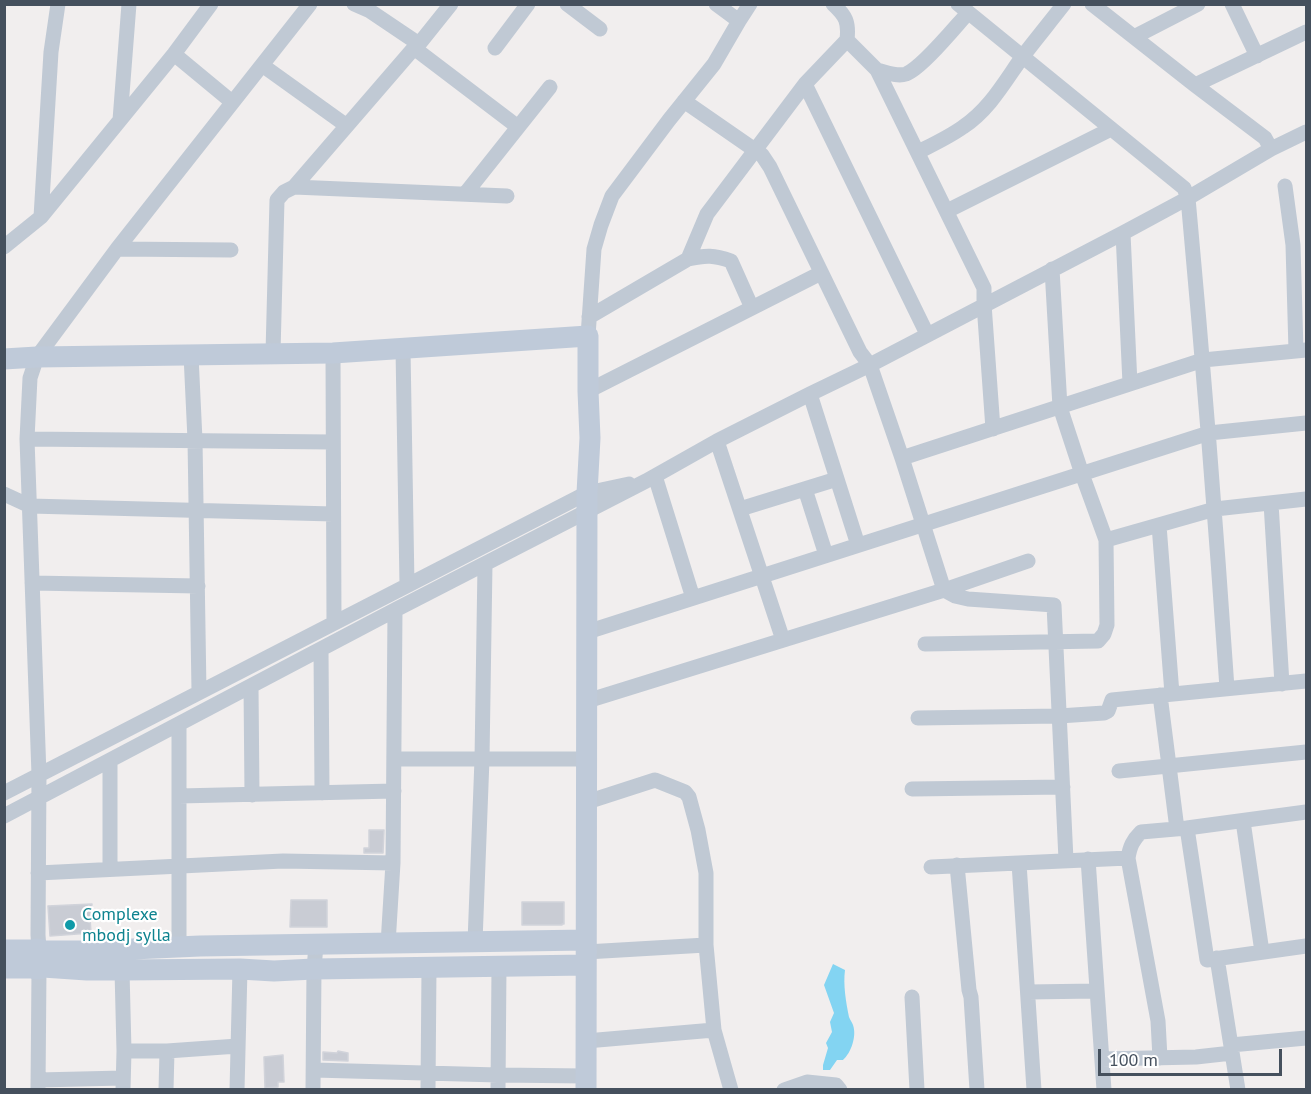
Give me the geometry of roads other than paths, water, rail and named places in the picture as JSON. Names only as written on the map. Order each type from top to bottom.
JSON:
[{"type":"street","points":[[41,217],[51,52],[58,4]]},
{"type":"street","points":[[120,120],[129,4]]},
{"type":"street","points":[[4,247],[41,217],[174,54],[202,11],[211,4]]},
{"type":"street","points":[[122,970],[123,1084],[38,1085],[39,775],[27,439],[30,378],[37,357],[117,249],[310,4]]},
{"type":"street","points":[[354,4],[370,11],[518,126]]},
{"type":"street","points":[[273,353],[277,200],[284,192],[294,187],[451,4]]},
{"type":"street","points":[[495,48],[528,4]]},
{"type":"street","points":[[567,4],[600,29]]},
{"type":"street","points":[[716,4],[739,21]]},
{"type":"street","points":[[314,1070],[428,1082],[586,1083],[587,502],[590,438],[588,391],[594,249],[612,196],[714,64],[750,4]]},
{"type":"street","points":[[688,259],[707,214],[805,84],[847,40],[847,21],[833,4]]},
{"type":"street","points":[[918,152],[964,127],[983,111],[1064,4]]},
{"type":"street","points":[[1092,4],[1264,138],[1271,149]]},
{"type":"street","points":[[1134,37],[1198,4]]},
{"type":"street","points":[[1232,4],[1257,56]]},
{"type":"street","points":[[877,70],[906,74],[921,63],[963,9],[1184,188],[1188,198],[1203,360],[1227,688]]},
{"type":"street","points":[[1195,85],[1306,32]]},
{"type":"street","points":[[847,40],[877,70],[984,288],[993,429]]},
{"type":"street","points":[[174,54],[232,102]]},
{"type":"street","points":[[262,65],[347,126]]},
{"type":"street","points":[[805,84],[927,334]]},
{"type":"street","points":[[465,194],[550,87]]},
{"type":"street","points":[[684,101],[762,155],[770,167],[860,352],[870,365],[944,590],[968,599],[1054,605],[1066,860]]},
{"type":"street","points":[[947,211],[1111,129]]},
{"type":"street","points":[[4,793],[407,585],[587,502],[651,478],[717,441],[870,365],[1123,233],[1271,149],[1306,132]]},
{"type":"street","points":[[902,458],[1203,360],[1301,351],[1300,241],[1285,186]]},
{"type":"street","points":[[294,187],[507,196]]},
{"type":"street","points":[[1123,233],[1130,384]]},
{"type":"street","points":[[117,249],[231,250]]},
{"type":"street","points":[[4,359],[333,353],[403,349],[589,326],[688,259],[703,255],[717,256],[731,261],[752,308]]},
{"type":"street","points":[[925,644],[1098,641],[1104,634],[1107,625],[1106,540],[1060,407],[1052,269]]},
{"type":"street","points":[[588,391],[821,273]]},
{"type":"street","points":[[403,349],[407,585]]},
{"type":"street","points":[[333,353],[334,623]]},
{"type":"street","points":[[191,355],[195,440],[199,692]]},
{"type":"street","points":[[810,393],[858,545]]},
{"type":"street","points":[[587,632],[1209,433],[1306,423]]},
{"type":"street","points":[[27,439],[332,442]]},
{"type":"street","points":[[717,441],[783,640]]},
{"type":"street","points":[[651,478],[693,598]]},
{"type":"street","points":[[740,509],[837,479]]},
{"type":"street","points":[[804,489],[826,555]]},
{"type":"street","points":[[4,494],[30,507],[333,514]]},
{"type":"street","points":[[1106,540],[1215,509],[1306,499]]},
{"type":"street","points":[[4,816],[485,564],[587,502]]},
{"type":"street","points":[[1271,503],[1282,684]]},
{"type":"street","points":[[1159,525],[1169,766],[1207,960],[1306,945]]},
{"type":"street","points":[[587,701],[944,590],[1028,561]]},
{"type":"street","points":[[475,942],[482,759],[485,564]]},
{"type":"street","points":[[32,583],[198,586]]},
{"type":"street","points":[[395,610],[393,944],[398,967]]},
{"type":"street","points":[[321,649],[322,793]]},
{"type":"street","points":[[918,718],[1104,713],[1108,711],[1112,700],[1306,681]]},
{"type":"street","points":[[251,686],[252,795]]},
{"type":"street","points":[[179,724],[179,948]]},
{"type":"street","points":[[1119,771],[1306,752]]},
{"type":"street","points":[[394,759],[587,759]]},
{"type":"street","points":[[110,761],[110,869]]},
{"type":"street","points":[[587,802],[655,780],[685,792],[689,797],[706,873],[706,945],[714,1030],[731,1089]]},
{"type":"street","points":[[912,789],[1063,787]]},
{"type":"street","points":[[179,796],[394,791]]},
{"type":"street","points":[[1160,1058],[1158,1021],[1128,858],[1134,839],[1141,832],[1182,829],[1306,812]]},
{"type":"street","points":[[1243,821],[1262,952]]},
{"type":"street","points":[[931,867],[1128,858]]},
{"type":"street","points":[[1088,859],[1104,1089]]},
{"type":"street","points":[[38,873],[283,861],[393,863]]},
{"type":"street","points":[[1019,863],[1034,1089]]},
{"type":"street","points":[[957,865],[977,1089]]},
{"type":"street","points":[[451,967],[453,942]]},
{"type":"street","points":[[4,968],[38,959],[201,946],[475,942],[586,952]]},
{"type":"street","points":[[313,1089],[316,945]]},
{"type":"street","points":[[4,950],[38,959],[122,970],[274,970],[499,966],[586,952],[706,945]]},
{"type":"street","points":[[196,969],[201,946]]},
{"type":"street","points":[[1217,958],[1238,1089]]},
{"type":"street","points":[[498,1082],[499,966]]},
{"type":"street","points":[[428,1082],[429,967]]},
{"type":"street","points":[[237,1089],[240,969]]},
{"type":"street","points":[[1028,992],[1096,991]]},
{"type":"street","points":[[912,997],[917,1089]]},
{"type":"street","points":[[586,1041],[714,1030]]},
{"type":"street","points":[[1102,1059],[1196,1057],[1231,1049],[1306,1038]]},
{"type":"street","points":[[124,1051],[167,1051],[238,1046]]},
{"type":"street","points":[[166,1089],[167,1051]]},
{"type":"street","points":[[784,1089],[807,1082],[836,1085],[840,1089]]},
{"type":"water","points":[[833,964],[845,970],[846,999],[854,1034],[846,1057],[843,1060],[837,1060],[830,1070],[823,1070],[828,1048],[826,1043],[832,1032],[830,1022],[834,1013],[824,985]]},
{"type":"place","name":"Complexe mbodj sylla","points":[[70,925]]}]
